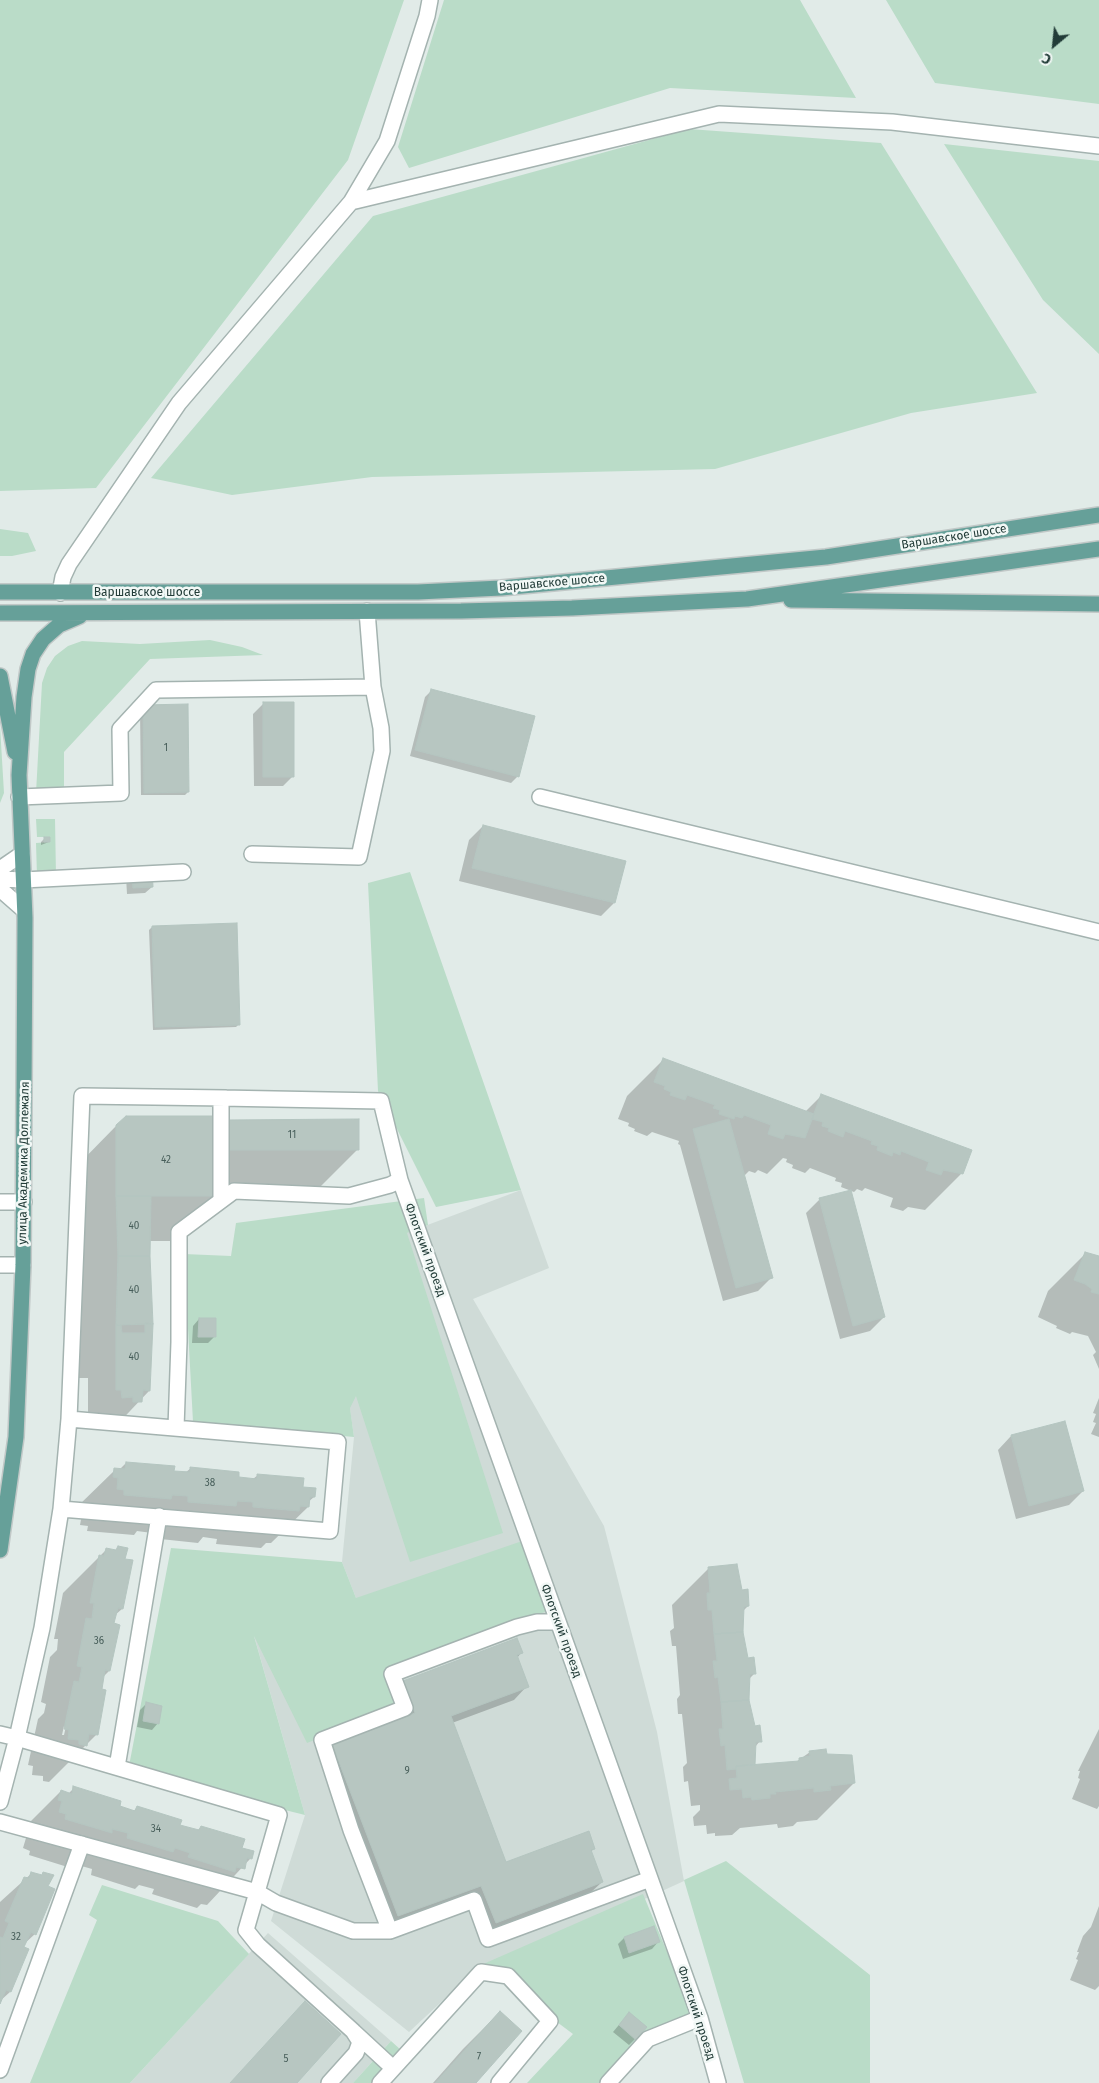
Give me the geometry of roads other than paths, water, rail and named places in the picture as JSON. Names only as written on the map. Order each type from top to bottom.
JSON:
[{"type":"main road","name":"Варшавское шоссе","points":[[0,592],[409,592],[501,588],[826,557],[1099,515]]},
{"type":"main road","name":"Варшавское шоссе","points":[[0,613],[367,612],[572,608],[747,600],[1099,549]]},
{"type":"main road","points":[[747,600],[1099,604]]},
{"type":"main road","name":"улица Академика Доллежаля","points":[[0,1550],[16,1437],[23,1265],[24,880],[19,775],[24,697],[28,669],[33,654],[43,639],[59,624],[91,612]]},
{"type":"main road","name":"улица Академика Доллежаля","points":[[0,676],[19,775]]},
{"type":"street","points":[[60,593],[63,577],[69,564],[179,403],[351,202],[387,141],[427,16],[430,0]]},
{"type":"street","points":[[351,202],[719,114],[892,122],[1099,146]]},
{"type":"street","points":[[252,854],[358,857],[382,751],[381,728],[373,687],[367,612]]},
{"type":"street","points":[[19,797],[121,793],[120,729],[156,690],[373,687]]},
{"type":"street","points":[[540,797],[1099,932]]},
{"type":"street","points":[[0,869],[22,854]]},
{"type":"street","points":[[0,879],[24,880],[183,872]]},
{"type":"street","points":[[0,889],[24,910]]},
{"type":"street","points":[[0,1802],[42,1628],[61,1509],[69,1419],[82,1096],[223,1098],[221,1200]]},
{"type":"street","name":"Флотский проезд","points":[[223,1098],[381,1100],[400,1180],[700,2018],[718,2083]]},
{"type":"street","points":[[176,1428],[179,1342],[179,1232],[234,1191],[349,1196],[390,1185],[400,1180]]},
{"type":"street","points":[[0,1202],[24,1202]]},
{"type":"street","points":[[0,1265],[23,1265]]},
{"type":"street","points":[[61,1509],[330,1531],[338,1442],[69,1419]]},
{"type":"street","points":[[117,1768],[159,1516]]},
{"type":"street","points":[[390,1931],[351,1830],[322,1740],[405,1708],[392,1674],[517,1627],[537,1622],[558,1622]]},
{"type":"street","points":[[0,1734],[280,1815],[246,1930],[258,1945],[393,2068]]},
{"type":"street","points":[[0,1822],[257,1892],[276,1902],[353,1931],[390,1931],[474,1900],[488,1939],[650,1880]]},
{"type":"street","points":[[0,2070],[82,1844]]},
{"type":"street","points":[[380,2083],[481,1972],[508,1976],[550,2021],[499,2083]]},
{"type":"street","points":[[608,2083],[648,2039],[700,2018]]},
{"type":"street","points":[[329,2083],[356,2053],[360,2042],[353,2032]]}]
